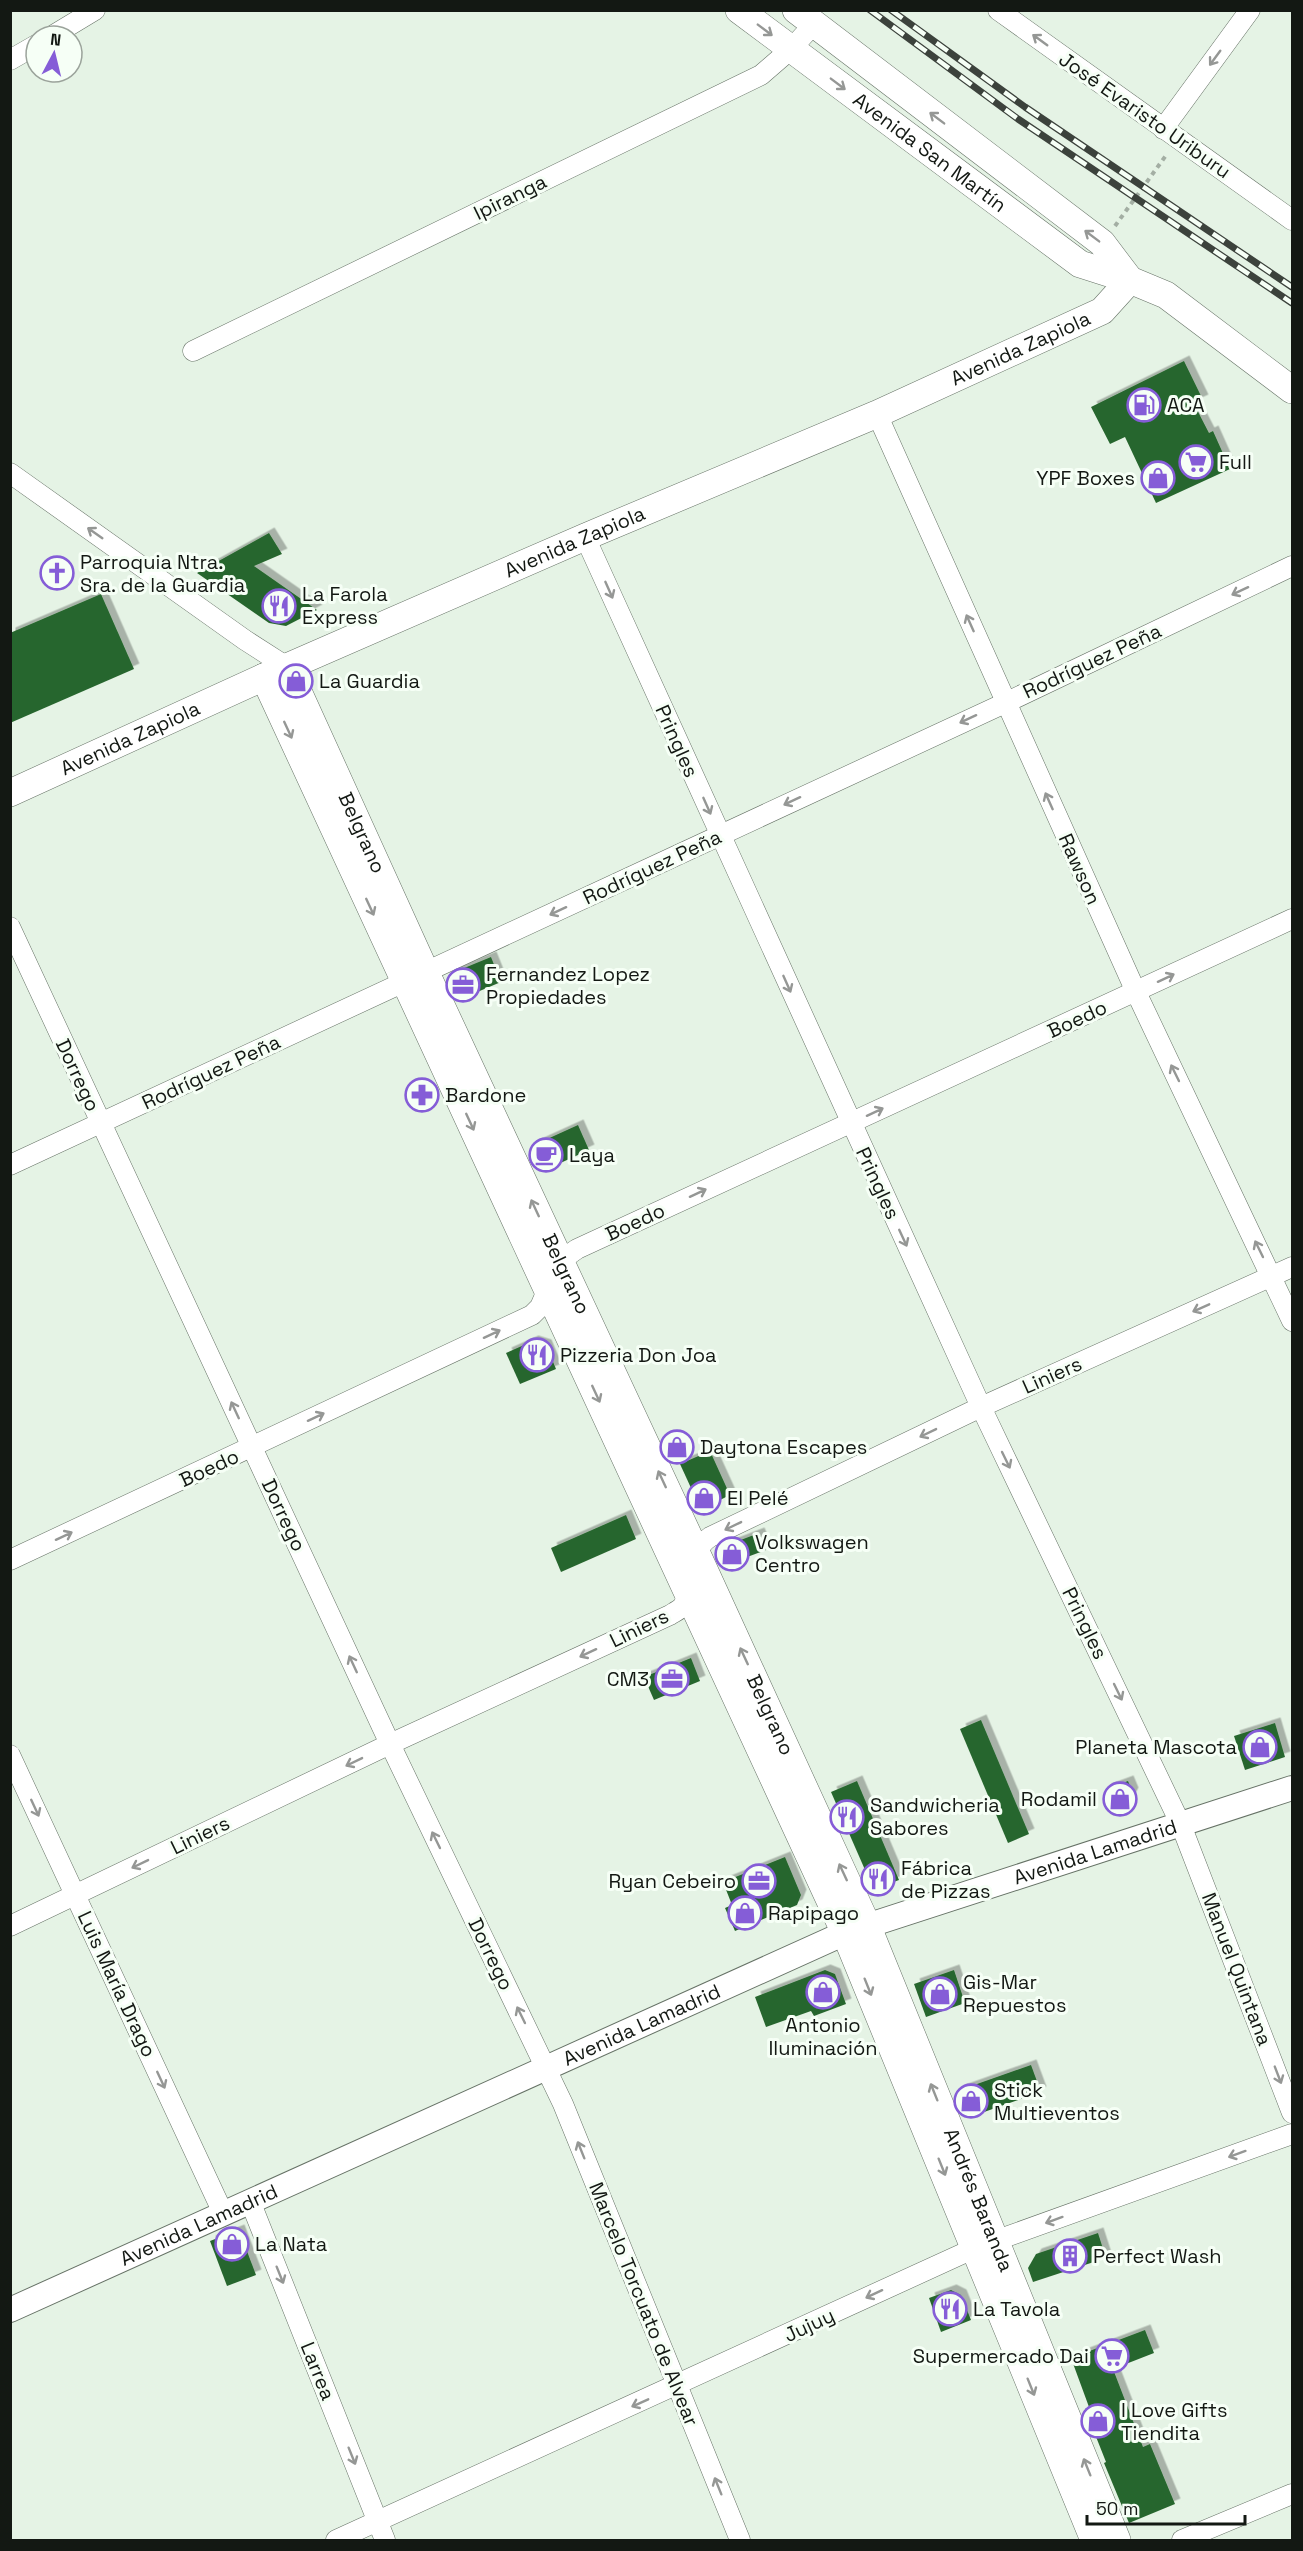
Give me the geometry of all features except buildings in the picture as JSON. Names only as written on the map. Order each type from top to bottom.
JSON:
[{"type":"main road","name":"Avenida San Martín","points":[[739,10],[1080,264],[1130,280],[1166,295],[1293,390]]},
{"type":"main road","name":"Avenida San Martín","points":[[805,17],[1102,243],[1130,280]]},
{"type":"main road","name":"Avenida Zapiola","points":[[10,793],[276,672],[585,537],[877,414],[1102,310],[1130,280]]},
{"type":"main road","name":"Belgrano","points":[[276,672],[415,977],[548,1289],[689,1592],[856,1929]]},
{"type":"main road","name":"Belgrano","points":[[415,977],[560,1261],[696,1552],[856,1929]]},
{"type":"main road","name":"Andrés Baranda","points":[[856,1929],[985,2245],[1117,2541]]},
{"type":"main road","name":"Andrés Baranda","points":[[985,2245],[1094,2541]]},
{"type":"street","points":[[72,24],[95,10]]},
{"type":"street","name":"José Evaristo Uriburu","points":[[998,10],[1293,220]]},
{"type":"street","points":[[1171,134],[1250,10]]},
{"type":"street","name":"Ipiranga","points":[[193,351],[761,75],[791,49],[805,17]]},
{"type":"street","points":[[10,60],[24,52]]},
{"type":"street","name":"Rawson","points":[[877,414],[1136,992],[1293,1321]]},
{"type":"street","name":"Belgrano","points":[[10,473],[245,640],[276,672]]},
{"type":"street","name":"Pringles","points":[[585,537],[981,1407],[1181,1825]]},
{"type":"street","name":"Rodríguez Peña","points":[[10,1165],[1005,703],[1293,566]]},
{"type":"street","name":"Boedo","points":[[10,1560],[253,1448],[532,1315],[540,1307],[560,1261],[577,1249],[1293,919]]},
{"type":"street","name":"Dorrego","points":[[10,927],[390,1744],[546,2068]]},
{"type":"street","name":"Liniers","points":[[10,1926],[390,1744],[670,1615],[682,1607],[689,1592],[696,1552],[702,1542],[710,1537],[981,1407],[1293,1267]]},
{"type":"street","name":"Luis María Drago","points":[[10,1755],[223,2213]]},
{"type":"street","name":"Avenida Lamadrid","points":[[10,2310],[856,1929],[1293,1788]]},
{"type":"street","name":"Manuel Quintana","points":[[1181,1825],[1293,2113]]},
{"type":"street","name":"Marcelo Torcuato de Alvear","points":[[546,2068],[678,2385],[740,2541]]},
{"type":"street","name":"Jujuy","points":[[336,2541],[985,2245],[1293,2134]]},
{"type":"street","name":"Larrea","points":[[250,2201],[385,2541]]},
{"type":"street","points":[[1182,2541],[1293,2494]]},
{"type":"path","points":[[1102,243],[1142,187],[1171,134]]},
{"type":"railway","points":[[870,10],[1018,119],[1292,303]]},
{"type":"railway","points":[[891,10],[1025,107],[1292,287]]},
{"type":"place","name":"ACA","points":[[1144,405]]},
{"type":"place","name":"Full","points":[[1196,462]]},
{"type":"place","name":"YPF Boxes","points":[[1158,478]]},
{"type":"place","name":"Parroquia Ntra. Sra. de la Guardia","points":[[57,573]]},
{"type":"place","name":"La Farola Express","points":[[279,606]]},
{"type":"place","name":"La Guardia","points":[[296,681]]},
{"type":"place","name":"Fernandez Lopez Propiedades","points":[[463,985]]},
{"type":"place","name":"Bardone","points":[[422,1095]]},
{"type":"place","name":"Laya","points":[[546,1155]]},
{"type":"place","name":"Pizzeria Don Joa","points":[[537,1355]]},
{"type":"place","name":"Daytona Escapes","points":[[677,1447]]},
{"type":"place","name":"El Pelé","points":[[704,1498]]},
{"type":"place","name":"Volkswagen Centro","points":[[732,1554]]},
{"type":"place","name":"CM3","points":[[672,1679]]},
{"type":"place","name":"Planeta Mascota","points":[[1260,1747]]},
{"type":"place","name":"Rodamil","points":[[1120,1799]]},
{"type":"place","name":"Sandwicheria Sabores","points":[[847,1817]]},
{"type":"place","name":"Fábrica de Pizzas","points":[[878,1879]]},
{"type":"place","name":"Ryan Cebeiro","points":[[759,1881]]},
{"type":"place","name":"Rapipago","points":[[745,1913]]},
{"type":"place","name":"Antonio Iluminación","points":[[823,1992]]},
{"type":"place","name":"Gis-Mar Repuestos","points":[[940,1994]]},
{"type":"place","name":"Stick Multieventos","points":[[971,2101]]},
{"type":"place","name":"La Nata","points":[[232,2244]]},
{"type":"place","name":"Perfect Wash","points":[[1070,2256]]},
{"type":"place","name":"La Tavola","points":[[950,2309]]},
{"type":"place","name":"Supermercado Dai","points":[[1112,2356]]},
{"type":"place","name":"I Love Gifts Tiendita","points":[[1098,2421]]}]
